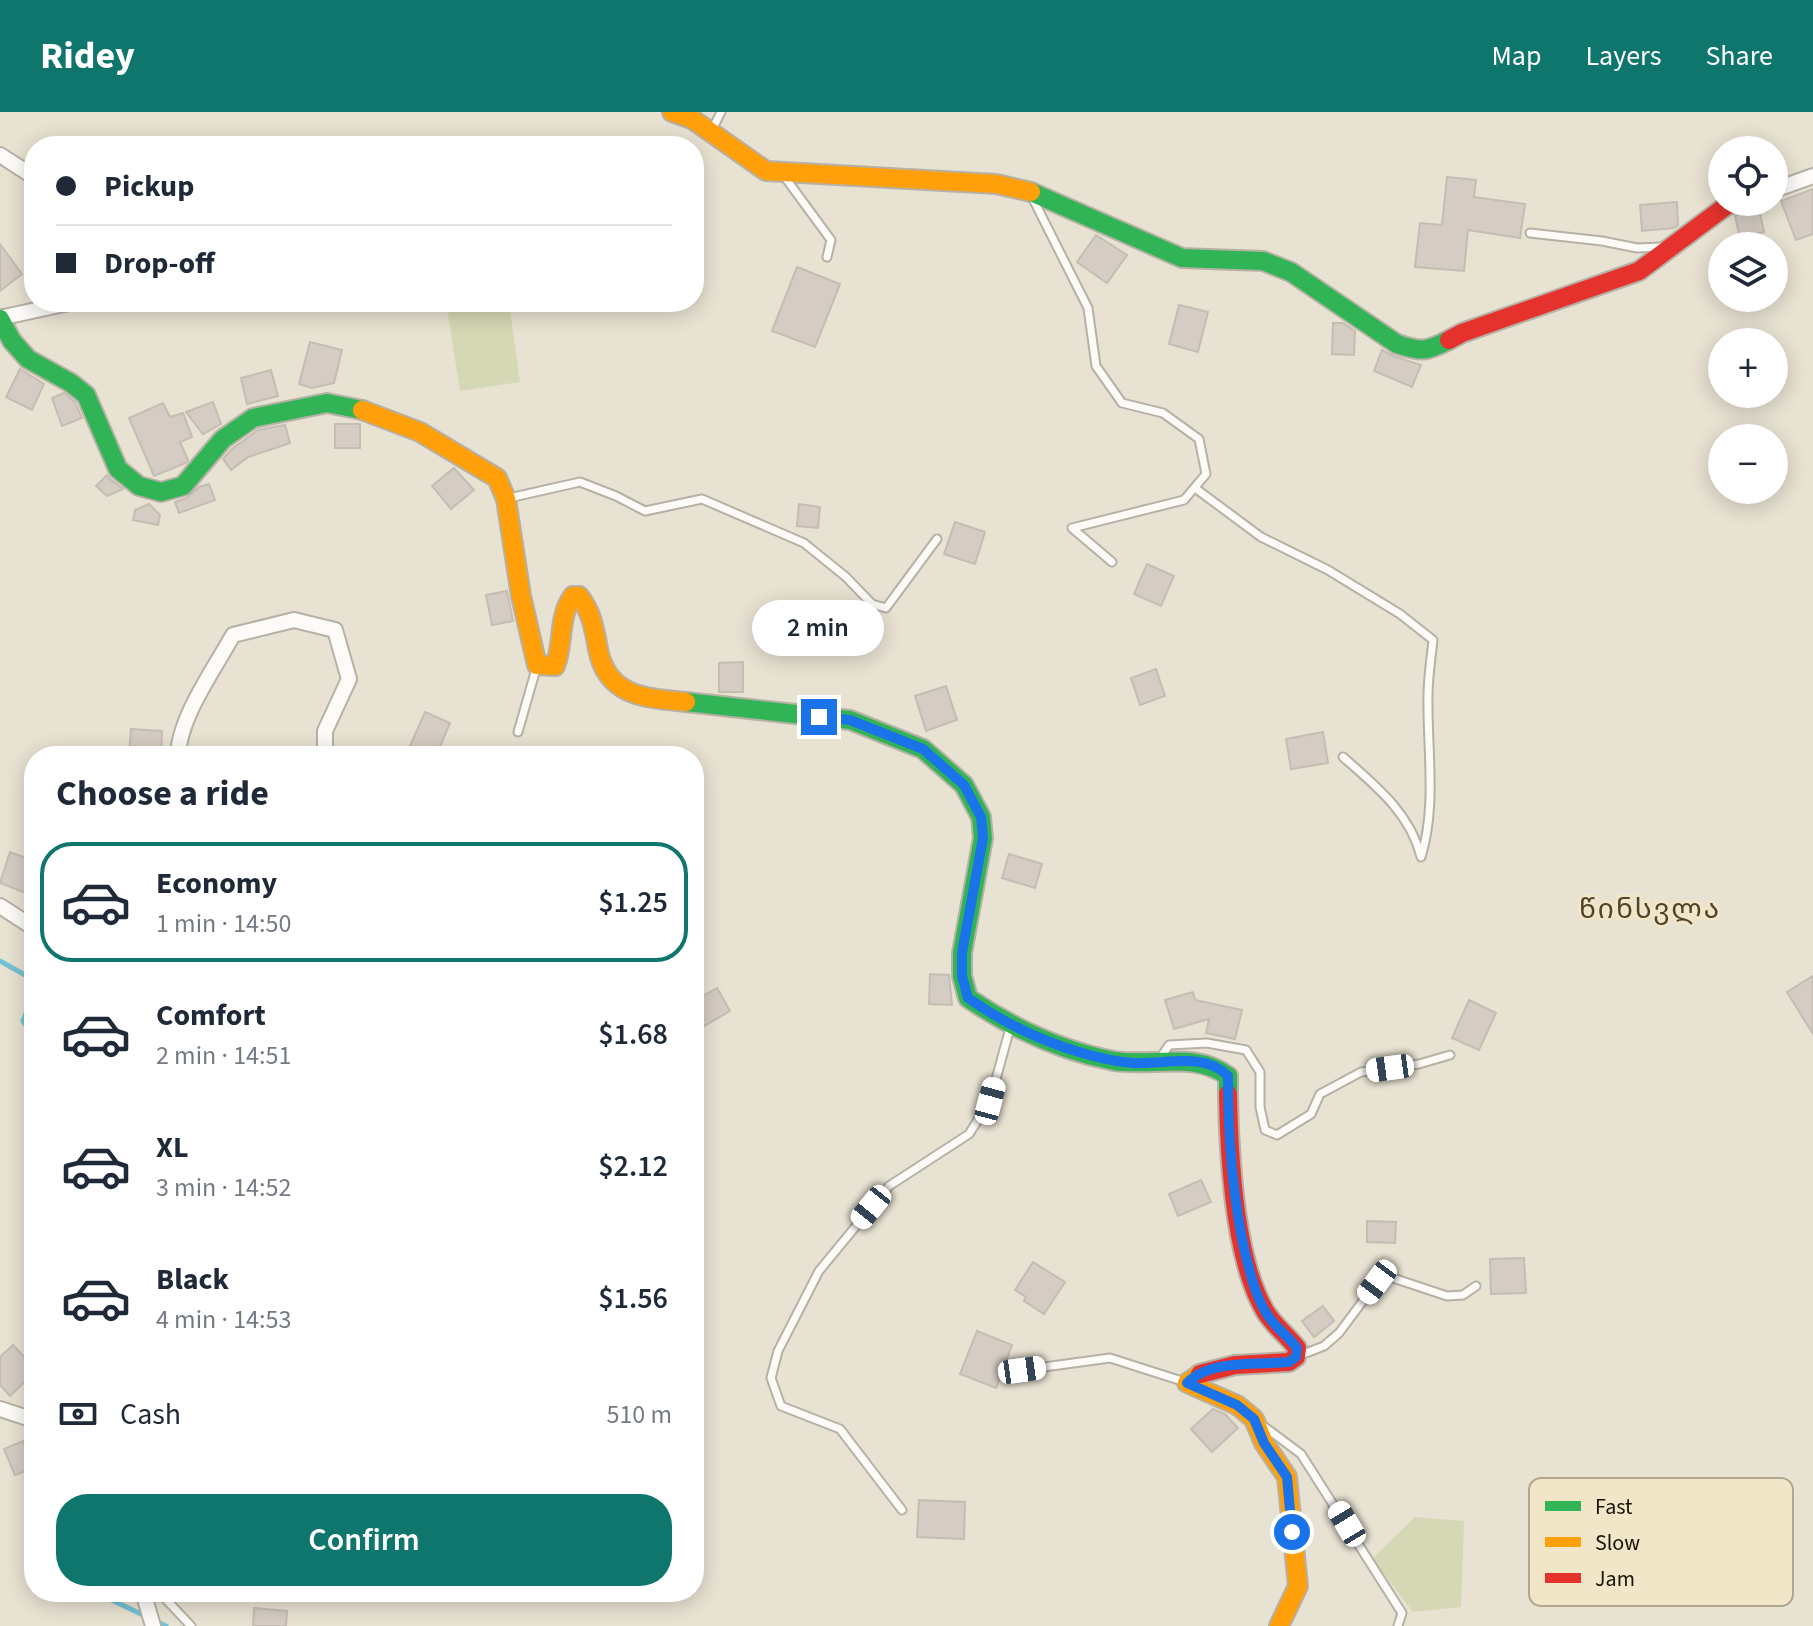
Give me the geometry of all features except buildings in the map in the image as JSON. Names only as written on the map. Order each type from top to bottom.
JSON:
[{"type":"street","points":[[672,112],[692,119],[766,171],[996,184],[1029,191],[1182,258],[1263,261],[1291,272],[1397,344],[1416,350],[1430,350],[1462,333],[1639,271],[1712,216]]},
{"type":"street","points":[[0,155],[24,171]]},
{"type":"street","points":[[1788,185],[1813,176]]},
{"type":"street","points":[[27,312],[0,318],[15,347],[38,366],[78,385],[86,395],[118,469],[139,486],[161,492],[183,486],[223,439],[253,418],[327,403],[355,407],[420,432],[497,478],[506,499],[521,596],[537,665],[555,666],[563,641],[567,601],[579,596],[586,604],[601,662],[610,681],[621,690],[640,697],[850,720],[923,749],[964,785],[981,817],[983,838],[962,953],[962,976],[968,998],[1010,1025],[1079,1052],[1133,1063],[1185,1061],[1217,1066],[1228,1076],[1234,1199],[1249,1271],[1264,1310],[1277,1329],[1297,1348],[1296,1357],[1289,1362],[1215,1368],[1196,1374],[1187,1383],[1237,1405],[1254,1419],[1264,1443],[1287,1477],[1298,1586],[1279,1626]]},
{"type":"street","points":[[178,746],[192,709],[233,635],[294,620],[335,630],[349,679],[325,731],[325,746]]},
{"type":"street","points":[[0,906],[24,922]]},
{"type":"street","points":[[0,1409],[24,1417]]},
{"type":"street","points":[[145,1602],[153,1626]]},
{"type":"lane","points":[[711,132],[721,112]]},
{"type":"lane","points":[[781,171],[831,240],[827,257]]},
{"type":"lane","points":[[1029,191],[1088,308],[1096,366],[1122,403],[1163,413],[1199,439],[1206,474],[1184,500],[1072,528],[1112,562]]},
{"type":"lane","points":[[1530,233],[1637,248],[1671,246]]},
{"type":"lane","points":[[506,499],[580,482],[645,511],[702,499],[804,543],[846,577],[872,604],[886,608],[937,539]]},
{"type":"lane","points":[[1195,488],[1261,537],[1328,570],[1400,614],[1433,640],[1428,695],[1430,771],[1426,841],[1421,857],[1417,840],[1390,798],[1343,757]]},
{"type":"lane","points":[[518,732],[537,665]]},
{"type":"lane","points":[[902,1510],[840,1429],[781,1406],[771,1378],[778,1351],[819,1271],[889,1186],[969,1134],[990,1101],[1010,1025]]},
{"type":"lane","points":[[1157,1062],[1169,1045],[1207,1043],[1246,1050],[1260,1072],[1260,1107],[1265,1130],[1277,1135],[1311,1114],[1320,1094],[1361,1072],[1419,1064],[1450,1055]]},
{"type":"lane","points":[[1296,1357],[1324,1346],[1339,1333],[1377,1282],[1390,1277],[1447,1296],[1463,1295],[1476,1286]]},
{"type":"lane","points":[[1022,1370],[1110,1358],[1187,1383]]},
{"type":"lane","points":[[1254,1419],[1301,1454],[1402,1613],[1398,1626]]},
{"type":"lane","points":[[168,1602],[191,1626]]},
{"type":"green space","points":[[448,312],[510,312],[520,382],[460,391]]},
{"type":"green space","points":[[1415,1517],[1464,1521],[1461,1607],[1413,1612],[1372,1559]]},
{"type":"waterway","points":[[0,961],[24,974]]},
{"type":"waterway","points":[[24,1018],[24,1023]]},
{"type":"waterway","points":[[116,1602],[166,1626]]},
{"type":"traffic: fast","points":[[1031,192],[1182,258],[1263,261],[1291,272],[1397,344],[1423,350],[1449,340]]},
{"type":"traffic: fast","points":[[0,319],[12,341],[28,359],[86,395],[118,469],[139,486],[161,492],[183,486],[223,439],[253,418],[327,403],[362,410]]},
{"type":"traffic: fast","points":[[686,702],[850,720],[923,749],[964,785],[981,817],[983,838],[962,953],[962,976],[968,998],[1038,1037],[1095,1057],[1129,1062],[1187,1062],[1215,1068],[1228,1076],[1228,1094]]},
{"type":"traffic: slow","points":[[672,112],[692,119],[766,171],[996,184],[1031,192]]},
{"type":"traffic: slow","points":[[362,410],[420,432],[497,478],[506,499],[521,596],[537,665],[555,666],[565,612],[573,596],[579,596],[590,615],[603,665],[619,686],[643,696],[686,702]]},
{"type":"traffic: slow","points":[[1200,1374],[1187,1383],[1237,1405],[1254,1419],[1264,1443],[1287,1477],[1298,1586],[1279,1626]]},
{"type":"traffic: jam","points":[[1449,340],[1639,271],[1713,216]]},
{"type":"traffic: jam","points":[[1200,1374],[1235,1365],[1289,1362],[1296,1357],[1297,1348],[1265,1311],[1246,1263],[1235,1206],[1228,1094]]},
{"type":"district","name":"წინსვლა","points":[[1650,908]]},
{"type":"route","points":[[819,717],[850,720],[923,749],[964,785],[981,817],[983,838],[962,953],[962,976],[968,998],[1010,1025],[1079,1052],[1133,1063],[1185,1061],[1217,1066],[1228,1076],[1230,1156],[1236,1213],[1249,1271],[1264,1310],[1277,1329],[1297,1348],[1296,1357],[1289,1362],[1215,1368],[1196,1374],[1187,1383],[1237,1405],[1254,1419],[1264,1443],[1287,1477],[1292,1532]]}]
